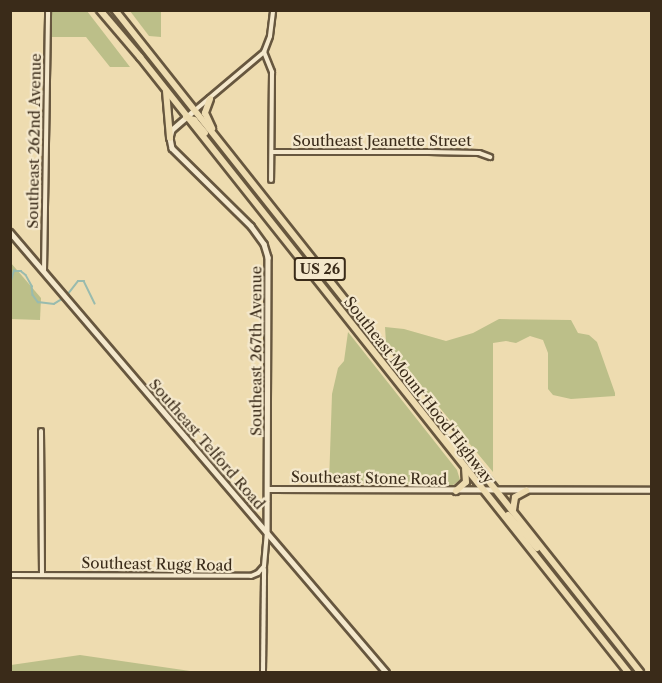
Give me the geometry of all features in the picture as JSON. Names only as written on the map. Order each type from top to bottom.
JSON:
[{"type":"highway","name":"Southeast Mount Hood Highway","points":[[100,10],[140,57],[464,465],[514,514],[640,672]]},
{"type":"highway","name":"Southeast Mount Hood Highway","points":[[115,10],[243,172],[628,672]]},
{"type":"highway","points":[[140,57],[159,73],[186,108],[194,111]]},
{"type":"highway","points":[[166,91],[170,138]]},
{"type":"highway","points":[[210,99],[206,116],[219,142]]},
{"type":"highway","points":[[186,117],[194,120],[224,158],[243,172]]},
{"type":"highway","points":[[440,435],[459,451],[525,536],[545,553]]},
{"type":"highway","points":[[456,491],[466,482],[464,465]]},
{"type":"highway","points":[[514,514],[513,500],[526,491]]},
{"type":"street","name":"Southeast 262nd Avenue","points":[[44,271],[48,10]]},
{"type":"street","points":[[170,138],[172,130],[186,117],[264,52],[270,36],[273,10]]},
{"type":"street","points":[[264,52],[273,72],[272,180]]},
{"type":"street","name":"Southeast 267th Avenue","points":[[170,138],[177,153],[252,227],[260,237],[268,257],[267,532]]},
{"type":"street","name":"Southeast Jeanette Street","points":[[272,152],[479,153],[490,157]]},
{"type":"street","name":"Southeast Telford Road","points":[[10,232],[386,672]]},
{"type":"street","points":[[41,431],[42,575]]},
{"type":"street","name":"Southeast Stone Road","points":[[267,489],[651,490]]},
{"type":"street","points":[[263,672],[264,568],[267,532]]},
{"type":"street","name":"Southeast Rugg Road","points":[[10,574],[247,577],[264,568]]},
{"type":"green space","points":[[52,11],[87,11],[130,67],[110,67],[86,37],[51,37]]},
{"type":"green space","points":[[105,11],[111,11],[135,42],[133,44]]},
{"type":"green space","points":[[130,11],[161,11],[161,37],[149,36]]},
{"type":"green space","points":[[11,263],[41,298],[40,320],[11,319]]},
{"type":"green space","points":[[499,319],[571,320],[578,333],[589,335],[597,342],[615,396],[571,399],[553,395],[548,389],[548,353],[543,340],[530,336],[516,343],[506,341],[493,343],[493,472],[386,343],[385,327],[404,329],[446,341],[473,333]]},
{"type":"green space","points":[[348,332],[457,470],[460,480],[453,485],[329,483],[332,394],[338,368],[344,361]]},
{"type":"green space","points":[[80,655],[197,672],[11,672],[11,665]]},
{"type":"waterway","points":[[10,284],[14,271],[21,271],[26,275],[38,302],[54,304],[62,299]]},
{"type":"waterway","points":[[68,294],[78,281],[84,281],[95,304]]}]
